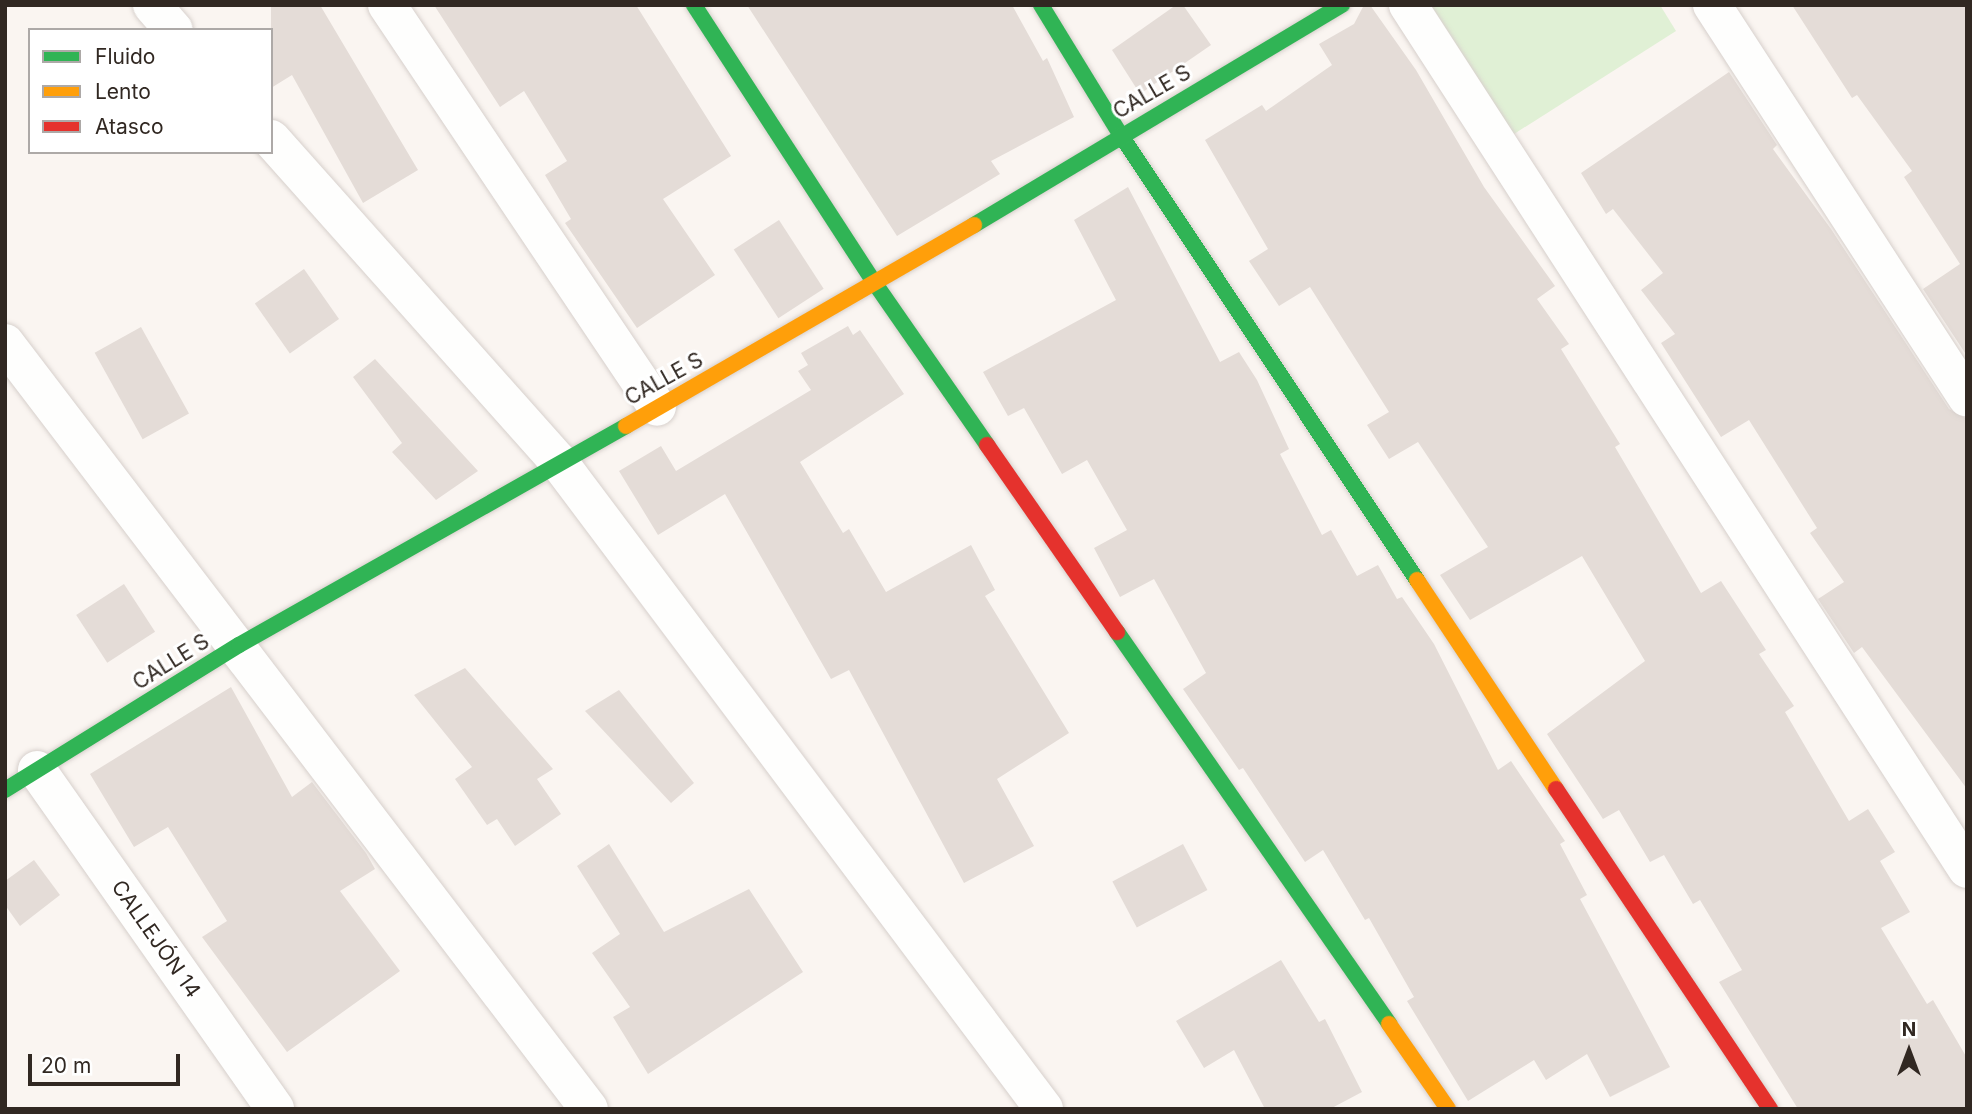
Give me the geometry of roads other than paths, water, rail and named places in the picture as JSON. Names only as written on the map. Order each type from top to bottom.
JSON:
[{"type":"street","points":[[152,5],[172,28]]},
{"type":"street","points":[[387,5],[657,407]]},
{"type":"street","points":[[694,5],[876,285],[1448,1109]]},
{"type":"street","points":[[1041,5],[1120,134],[1770,1109]]},
{"type":"street","name":"CALLE S","points":[[14,783],[239,645],[558,461],[876,285],[1120,134],[1342,5]]},
{"type":"street","points":[[1408,5],[1967,869]]},
{"type":"street","points":[[1713,5],[1967,397]]},
{"type":"street","points":[[273,141],[558,461],[1044,1109]]},
{"type":"street","points":[[5,343],[239,645],[589,1109]]},
{"type":"street","name":"CALLEJÓN 14","points":[[14,783],[275,1109]]}]
